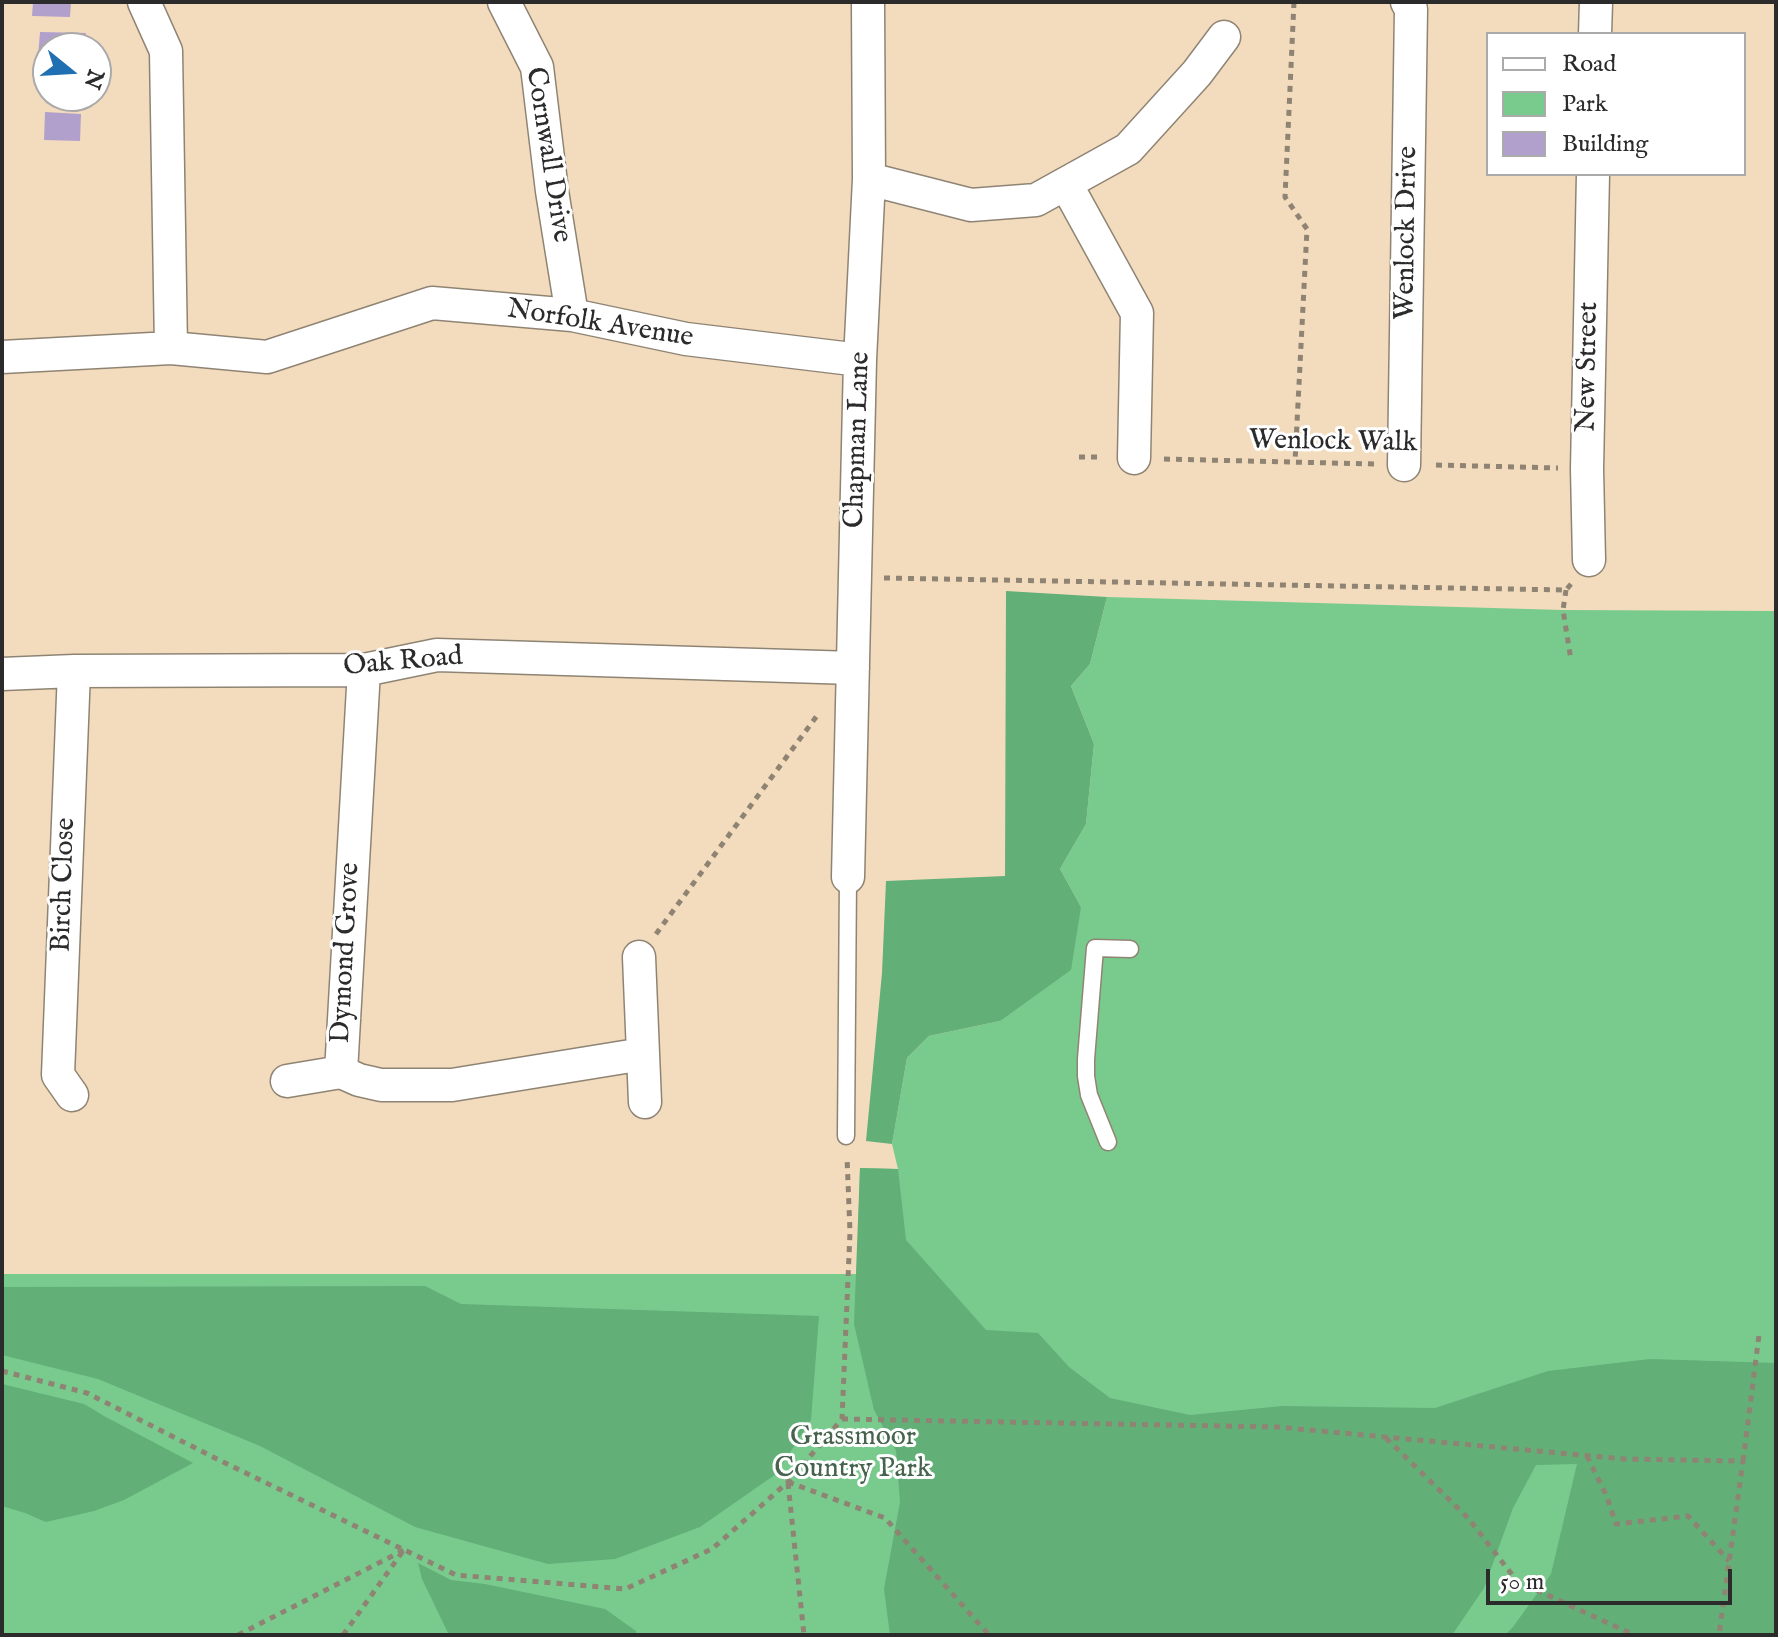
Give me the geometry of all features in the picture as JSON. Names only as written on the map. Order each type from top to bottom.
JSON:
[{"type":"street","points":[[144,2],[166,51],[171,348]]},
{"type":"street","name":"Cornwall Drive","points":[[504,2],[537,67],[552,191],[572,315]]},
{"type":"street","name":"Chapman Lane","points":[[848,877],[860,360],[869,179],[868,2]]},
{"type":"street","name":"Wenlock Drive","points":[[1404,465],[1411,9],[1407,2]]},
{"type":"street","points":[[1595,32],[1596,2]]},
{"type":"street","points":[[869,179],[971,205],[1036,200],[1128,149],[1197,73],[1224,37]]},
{"type":"street","name":"New Street","points":[[1589,560],[1587,469],[1593,176]]},
{"type":"street","points":[[1066,184],[1137,313],[1134,458]]},
{"type":"street","name":"Norfolk Avenue","points":[[2,357],[171,348],[267,357],[432,303],[572,315],[686,339],[860,360]]},
{"type":"street","name":"Oak Road","points":[[2,674],[364,670],[437,655],[853,668]]},
{"type":"street","name":"Dymond Grove","points":[[364,670],[341,1072],[381,1085],[452,1085],[643,1054]]},
{"type":"street","name":"Birch Close","points":[[72,1095],[58,1075],[74,671]]},
{"type":"street","points":[[639,957],[645,1102]]},
{"type":"street","points":[[287,1081],[341,1072]]},
{"type":"lane","points":[[846,1136],[848,877]]},
{"type":"lane","points":[[1108,1142],[1089,1095],[1086,1076],[1095,948],[1130,949]]},
{"type":"path","points":[[1294,2],[1285,197],[1307,229],[1295,462]]},
{"type":"path","name":"Wenlock Walk","points":[[1079,457],[1587,469]]},
{"type":"path","points":[[1571,660],[1563,610],[1566,590],[1589,560]]},
{"type":"path","points":[[855,578],[1566,590]]},
{"type":"path","points":[[639,957],[853,668]]},
{"type":"path","points":[[2,1371],[87,1393],[456,1575],[625,1589],[712,1549],[788,1482],[842,1419],[850,1232],[846,1136]]},
{"type":"path","points":[[1719,1635],[1759,1335]]},
{"type":"path","points":[[842,1419],[1277,1427],[1624,1459],[1743,1461]]},
{"type":"path","points":[[1385,1437],[1468,1518],[1517,1581],[1634,1635]]},
{"type":"path","points":[[1586,1456],[1607,1497],[1616,1524],[1688,1516],[1729,1561]]},
{"type":"path","points":[[788,1482],[804,1635]]},
{"type":"path","points":[[788,1482],[885,1518],[989,1635]]},
{"type":"path","points":[[238,1635],[404,1550]]},
{"type":"path","points":[[343,1635],[404,1550]]},
{"type":"green space","points":[[1006,591],[1107,597],[1090,664],[1071,686],[1094,744],[1086,824],[1060,869],[1081,907],[1071,970],[1000,1021],[929,1036],[907,1058],[892,1144],[866,1141],[882,973],[886,881],[1005,876]]},
{"type":"green space","name":"Grassmoor Country Park","points":[[1107,597],[1563,610],[1776,611],[1776,1635],[2,1635],[2,1274],[857,1274],[860,1168],[898,1169],[892,1144],[907,1058],[929,1036],[1000,1021],[1081,907],[1060,869],[1086,824],[1094,744],[1071,686],[1090,664]]},
{"type":"green space","points":[[860,1168],[898,1169],[906,1240],[986,1330],[1038,1333],[1069,1367],[1110,1398],[1190,1415],[1282,1406],[1435,1408],[1548,1371],[1650,1359],[1776,1363],[1776,1635],[1505,1635],[1551,1574],[1577,1464],[1536,1465],[1513,1508],[1484,1588],[1452,1635],[890,1635],[884,1589],[900,1502],[896,1451],[874,1410],[854,1324]]},
{"type":"green space","points":[[425,1286],[461,1304],[819,1316],[811,1420],[776,1474],[700,1527],[615,1559],[548,1564],[415,1527],[260,1446],[98,1379],[2,1355],[2,1287]]},
{"type":"green space","points":[[2,1384],[84,1404],[193,1463],[124,1500],[94,1511],[46,1522],[2,1506]]},
{"type":"green space","points":[[418,1563],[451,1580],[605,1609],[636,1631],[637,1635],[449,1635],[422,1579]]},
{"type":"building","points":[[33,2],[71,2],[70,17],[32,16]]},
{"type":"building","points":[[45,112],[81,114],[80,141],[44,140]]}]
